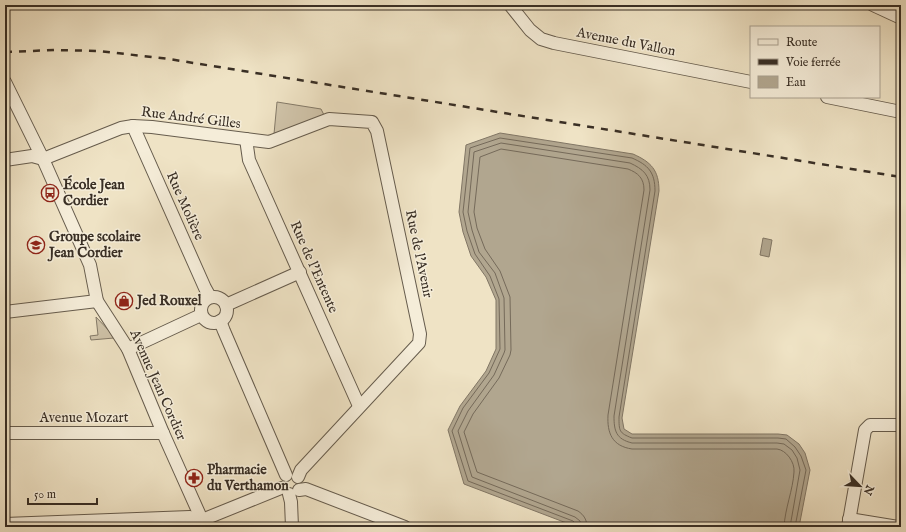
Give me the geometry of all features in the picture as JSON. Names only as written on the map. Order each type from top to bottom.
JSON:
[{"type":"street","name":"Avenue du Vallon","points":[[510,5],[530,30],[541,38],[554,43],[750,82]]},
{"type":"street","points":[[873,5],[901,18]]},
{"type":"street","name":"Avenue Jean Cordier","points":[[5,82],[43,159],[90,266],[97,301],[128,349],[203,524]]},
{"type":"street","points":[[832,98],[901,112]]},
{"type":"street","name":"Rue de l'Avenir","points":[[246,139],[270,142],[329,119],[372,122],[377,131],[420,334],[418,343],[301,470],[292,476],[283,478],[280,483],[290,491]]},
{"type":"street","name":"Rue André Gilles","points":[[43,159],[121,128],[133,126],[152,126],[246,139]]},
{"type":"street","name":"Rue Molière","points":[[133,126],[210,297]]},
{"type":"street","name":"Rue de l'Entente","points":[[246,139],[250,160],[359,406]]},
{"type":"street","points":[[5,160],[32,156],[43,159]]},
{"type":"street","points":[[226,305],[300,272]]},
{"type":"street","points":[[210,297],[218,297],[224,301],[226,305],[227,309],[224,318],[216,323],[208,322],[200,311],[203,302],[210,297]]},
{"type":"street","points":[[5,312],[97,301]]},
{"type":"street","points":[[128,349],[202,315]]},
{"type":"street","points":[[5,524],[190,517],[203,524],[290,491],[300,484],[300,480],[292,476],[220,321]]},
{"type":"street","points":[[898,527],[848,523],[865,430],[870,425],[901,425]]},
{"type":"street","name":"Avenue Mozart","points":[[5,434],[163,433]]},
{"type":"street","points":[[290,491],[306,490],[405,527]]},
{"type":"street","points":[[290,491],[292,527]]},
{"type":"shaded area","points":[[277,102],[321,109],[324,115],[274,134]]},
{"type":"shaded area","points":[[96,317],[114,336],[114,338],[91,340],[90,336],[98,335]]},
{"type":"water","points":[[500,133],[633,154],[645,160],[653,168],[656,172],[659,191],[622,418],[624,429],[632,434],[787,435],[799,444],[805,453],[810,470],[799,527],[577,527],[464,484],[448,430],[460,406],[486,371],[496,349],[496,300],[486,277],[471,256],[463,232],[459,212],[466,145]]},
{"type":"water","points":[[763,238],[772,240],[769,257],[760,255]]},
{"type":"railway","points":[[5,52],[55,50],[99,51],[169,59],[901,177]]},
{"type":"place","name":"École Jean Cordier","points":[[50,193]]},
{"type":"place","name":"Groupe scolaire Jean Cordier","points":[[36,245]]},
{"type":"place","name":"Jed Rouxel","points":[[124,301]]},
{"type":"place","name":"Pharmacie du Verthamon","points":[[194,478]]}]
